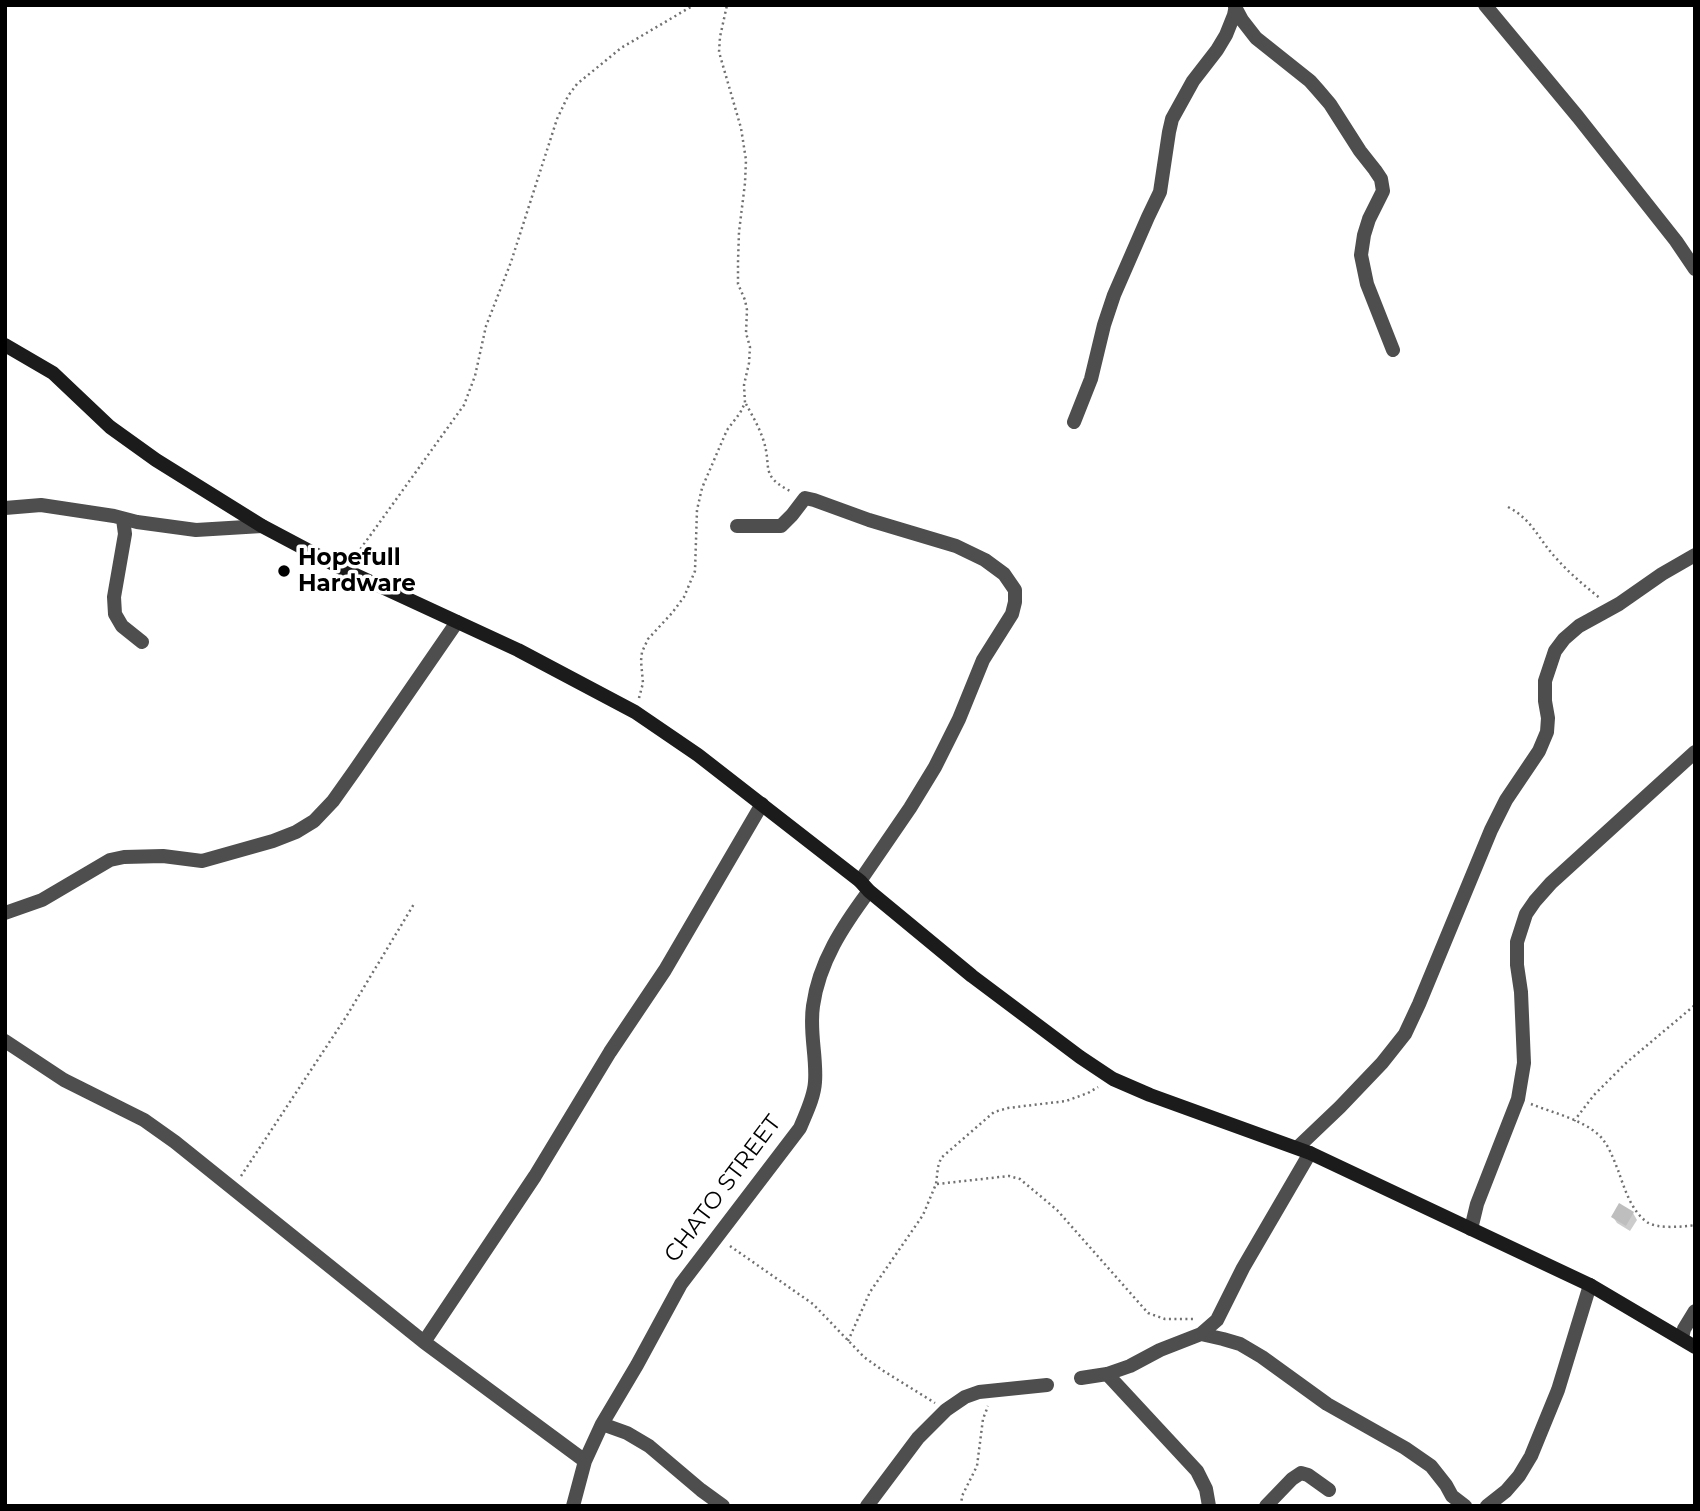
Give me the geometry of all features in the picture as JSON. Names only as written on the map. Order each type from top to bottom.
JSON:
[{"type":"street","points":[[1485,5],[1578,117],[1695,269]]},
{"type":"street","points":[[1235,6],[1256,38],[1310,81],[1330,104],[1381,179],[1383,191],[1369,219],[1361,255],[1367,284],[1393,350]]},
{"type":"street","points":[[1074,422],[1091,379],[1114,295],[1160,192],[1172,119],[1194,80],[1226,35],[1235,6]]},
{"type":"street","points":[[5,345],[54,373],[110,427],[156,460],[262,526],[345,570],[518,650],[635,712],[698,755],[762,804],[972,976],[1113,1079],[1150,1095],[1304,1150],[1590,1285],[1695,1347]]},
{"type":"street","points":[[737,526],[781,526],[805,498]]},
{"type":"street","name":"CHATO STREET","points":[[573,1506],[585,1461],[602,1423],[681,1284],[800,1128],[815,1084],[813,1006],[829,952],[934,767],[959,719],[983,660],[1012,614],[1015,602],[1015,590],[1004,574],[985,560],[956,547],[805,498]]},
{"type":"street","points":[[5,508],[41,505],[196,530],[262,526]]},
{"type":"street","points":[[123,519],[125,534],[114,597],[116,614],[122,626],[142,642]]},
{"type":"street","points":[[1081,1378],[1107,1374],[1130,1366],[1160,1350],[1201,1334],[1217,1320],[1304,1150],[1405,1034],[1491,830],[1506,800],[1539,751],[1547,732],[1545,681],[1555,651],[1579,626],[1695,555]]},
{"type":"street","points":[[5,913],[42,900],[110,860],[163,856],[202,861],[273,841],[314,821],[355,770],[457,622]]},
{"type":"street","points":[[1471,1229],[1477,1204],[1518,1099],[1524,1063],[1517,942],[1526,914],[1551,883],[1695,752]]},
{"type":"street","points":[[425,1342],[535,1176],[610,1052],[665,971],[762,804]]},
{"type":"street","points":[[5,1041],[64,1080],[145,1120],[198,1159],[425,1342],[585,1461]]},
{"type":"street","points":[[1488,1506],[1519,1476],[1531,1456],[1558,1390],[1590,1285]]},
{"type":"street","points":[[1682,1338],[1684,1329],[1695,1311]]},
{"type":"street","points":[[1201,1334],[1240,1345],[1280,1369],[1327,1404],[1405,1448],[1431,1466],[1452,1496],[1465,1506]]},
{"type":"street","points":[[1107,1374],[1197,1472],[1206,1489],[1209,1506]]},
{"type":"street","points":[[867,1506],[918,1438],[946,1410],[965,1397],[979,1392],[1047,1385]]},
{"type":"street","points":[[602,1423],[649,1446],[723,1506]]},
{"type":"street","points":[[1265,1506],[1301,1473],[1329,1490]]},
{"type":"path","points":[[345,570],[464,405],[475,376],[486,326],[511,262],[553,130],[568,96],[621,48],[694,5]]},
{"type":"path","points":[[727,5],[719,52],[738,115],[746,160],[738,262],[738,284],[747,310],[746,333],[750,347],[744,384],[745,403],[764,440],[770,476],[774,482],[805,498]]},
{"type":"path","points":[[635,712],[643,683],[642,652],[648,639],[684,597],[695,571],[697,510],[702,488],[727,430],[745,403]]},
{"type":"path","points":[[1508,506],[1530,523],[1573,577],[1611,608]]},
{"type":"path","points":[[232,1189],[346,1017],[414,904]]},
{"type":"path","points":[[1574,1121],[1594,1095],[1626,1063],[1695,1005]]},
{"type":"path","points":[[848,1341],[870,1292],[923,1215],[936,1184],[937,1167],[941,1158],[994,1112],[1066,1101],[1113,1079]]},
{"type":"path","points":[[1518,1099],[1581,1123],[1600,1136],[1608,1146],[1635,1210],[1647,1223],[1658,1227],[1695,1226]]},
{"type":"path","points":[[936,1184],[1009,1176],[1020,1179],[1057,1210],[1148,1313],[1165,1319],[1217,1320]]},
{"type":"path","points":[[716,1238],[813,1304],[864,1357],[946,1410]]},
{"type":"path","points":[[961,1506],[962,1496],[976,1466],[983,1419],[992,1391]]},
{"type":"building","points":[[1619,1203],[1634,1212],[1626,1226],[1611,1217]]},
{"type":"place","name":"Hopefull Hardware","points":[[284,571]]}]
